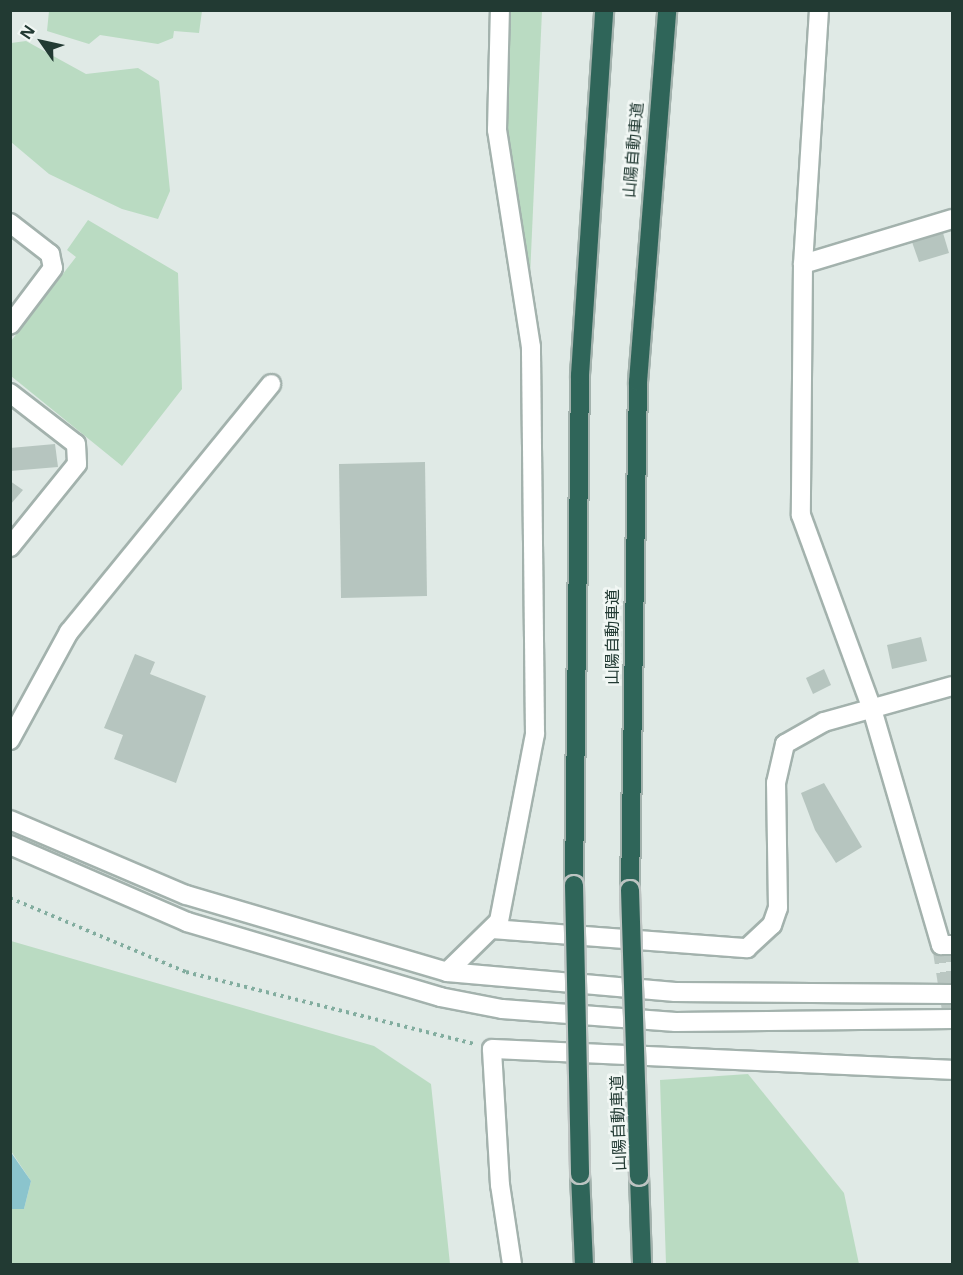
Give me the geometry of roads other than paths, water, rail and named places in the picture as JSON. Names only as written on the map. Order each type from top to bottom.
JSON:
[{"type":"highway","points":[[584,1264],[574,885],[580,375],[604,10]]},
{"type":"highway","name":"山陽自動車道","points":[[642,1264],[630,890],[638,382],[667,10]]},
{"type":"street","points":[[447,972],[499,921],[535,734],[531,347],[497,130],[500,10]]},
{"type":"street","points":[[819,10],[803,264],[801,515],[872,709],[941,945],[952,945]]},
{"type":"street","points":[[803,264],[952,219]]},
{"type":"street","points":[[10,223],[50,254],[53,268],[10,325]]},
{"type":"street","points":[[10,740],[69,632],[271,384]]},
{"type":"street","points":[[10,393],[76,444],[77,464],[10,547]]},
{"type":"street","points":[[492,929],[747,948],[772,925],[778,909],[777,772],[785,744],[824,722],[952,686]]},
{"type":"street","points":[[10,820],[186,895],[447,972],[675,992],[952,994]]},
{"type":"street","points":[[10,845],[187,922],[440,997],[502,1009],[676,1022],[952,1019]]},
{"type":"street","points":[[512,1264],[500,1185],[492,1048],[952,1070]]},
{"type":"water","points":[[10,1151],[31,1181],[24,1209],[11,1209]]},
{"type":"tunnel","points":[[941,945],[952,1017]]}]
